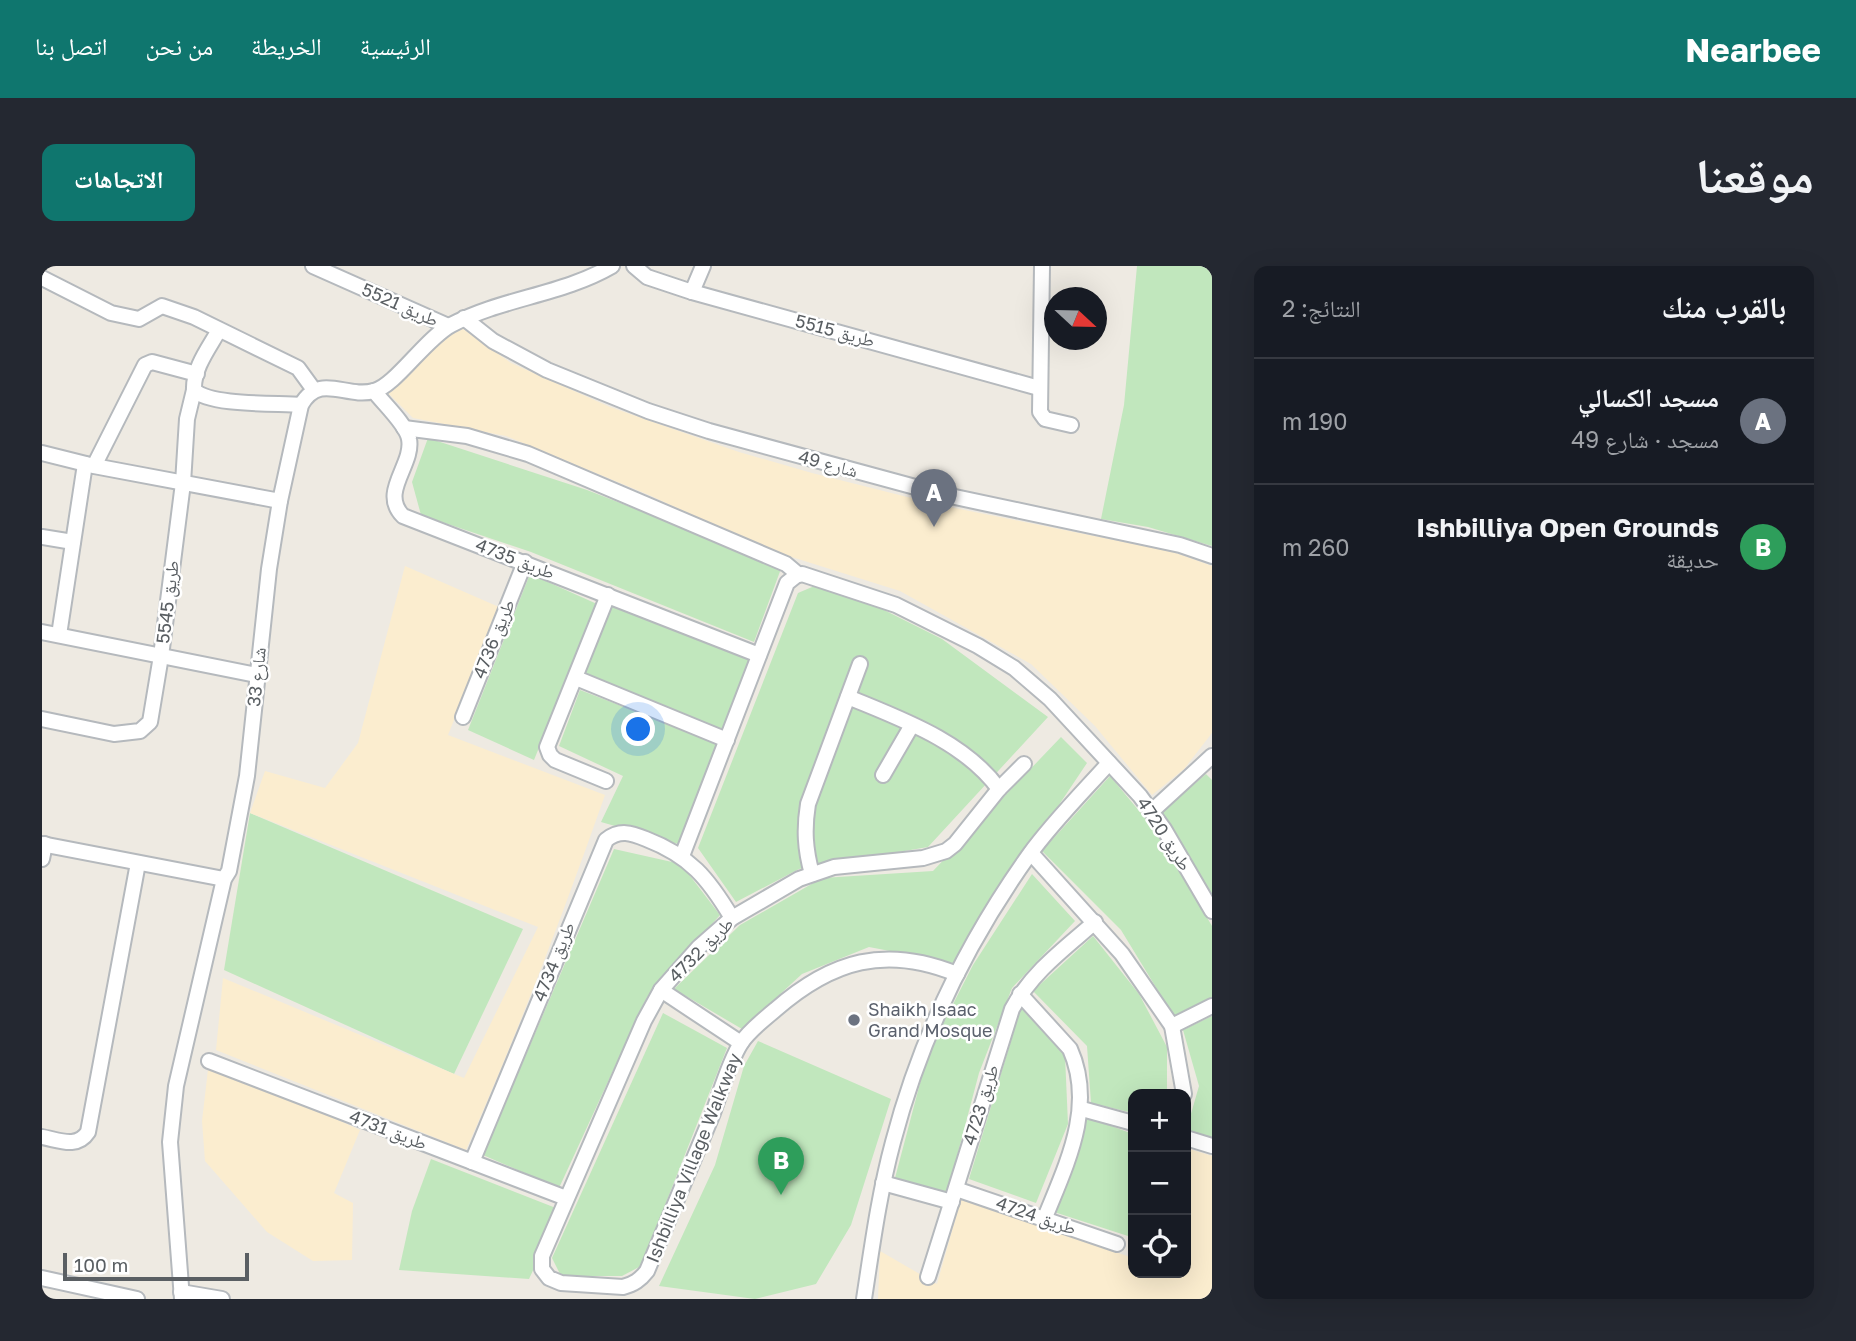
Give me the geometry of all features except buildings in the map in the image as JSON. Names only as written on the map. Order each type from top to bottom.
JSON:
[{"type":"street","name":"طريق 5521","points":[[313,266],[448,326]]},
{"type":"street","points":[[42,278],[111,313],[139,319],[162,306],[194,317],[298,368],[314,390],[324,388],[374,391],[387,384],[430,339],[448,326],[497,305],[585,280],[612,266]]},
{"type":"street","name":"طريق 5515","points":[[634,266],[647,277],[692,292],[1040,388]]},
{"type":"street","points":[[692,292],[704,266]]},
{"type":"street","points":[[1042,266],[1042,416],[1049,421],[1071,425]]},
{"type":"street","name":"شارع 49","points":[[464,318],[493,341],[547,370],[648,411],[709,431],[941,495],[1180,545],[1212,556]]},
{"type":"street","name":"طريق 5545","points":[[42,719],[114,734],[140,731],[150,722],[183,483],[187,419],[197,374],[219,330]]},
{"type":"street","points":[[59,635],[73,542],[89,465],[145,365],[152,362],[197,374]]},
{"type":"street","points":[[194,390],[215,399],[301,405]]},
{"type":"street","name":"شارع 33","points":[[181,1295],[170,1142],[171,1118],[176,1086],[224,880],[229,871],[243,800],[280,501],[301,405],[314,390]]},
{"type":"street","points":[[374,391],[404,428],[467,436],[528,454],[774,558],[799,575]]},
{"type":"street","name":"طريق 4735","points":[[404,428],[410,443],[394,492],[397,510],[408,519],[525,562],[759,655]]},
{"type":"street","points":[[42,453],[89,465],[280,501]]},
{"type":"street","points":[[42,537],[73,542]]},
{"type":"street","name":"طريق 4736","points":[[463,717],[525,562]]},
{"type":"street","points":[[682,856],[787,583],[799,575],[896,604],[987,651],[1014,668],[1050,699],[1109,763],[1031,853],[989,914],[934,1021],[903,1105],[883,1182],[864,1299]]},
{"type":"street","points":[[606,781],[555,760],[547,747],[608,595]]},
{"type":"street","points":[[42,632],[257,675]]},
{"type":"street","points":[[812,874],[804,827],[808,804],[860,664]]},
{"type":"street","points":[[576,678],[727,740]]},
{"type":"street","points":[[848,696],[912,725],[971,758],[987,772],[999,789]]},
{"type":"street","points":[[883,775],[912,725]]},
{"type":"street","name":"طريق 4720","points":[[1109,763],[1152,811],[1212,911]]},
{"type":"street","name":"طريق 4732","points":[[542,1256],[644,1021],[661,990],[699,947],[732,918],[812,874],[858,863],[935,856],[955,844],[999,789],[1024,764]]},
{"type":"street","points":[[1152,811],[1210,764]]},
{"type":"street","name":"طريق 4734","points":[[472,1162],[606,840],[621,832],[630,833],[663,845],[682,856],[705,877],[732,918]]},
{"type":"street","points":[[43,849],[138,863],[224,880]]},
{"type":"street","points":[[1031,853],[1122,954],[1172,1026],[1183,1089]]},
{"type":"street","points":[[42,1137],[73,1143],[82,1140],[88,1132],[138,863]]},
{"type":"street","name":"طريق 4723","points":[[928,1277],[1005,1025],[1020,994],[1039,970],[1095,922]]},
{"type":"street","name":"Ishbilliya Village Walkway","points":[[542,1256],[542,1269],[550,1278],[561,1283],[623,1287],[641,1279],[647,1271],[741,1043],[793,994],[825,974],[858,962],[883,958],[908,959],[957,974]]},
{"type":"street","name":"Ishbilliya Village Walkway","points":[[661,990],[741,1043]]},
{"type":"street","points":[[1020,994],[1070,1049],[1082,1109],[1071,1151],[1044,1220]]},
{"type":"street","points":[[1172,1026],[1212,1006]]},
{"type":"street","name":"طريق 4731","points":[[209,1061],[566,1198]]},
{"type":"street","points":[[1082,1109],[1128,1122]]},
{"type":"street","points":[[1191,1140],[1212,1146]]},
{"type":"street","name":"طريق 4724","points":[[883,1182],[954,1196],[1044,1220],[1117,1244]]},
{"type":"street","points":[[42,1278],[137,1299]]},
{"type":"street","points":[[181,1295],[222,1299]]},
{"type":"green space","points":[[1137,266],[1212,266],[1212,546],[1148,527],[1101,519],[1124,405]]},
{"type":"green space","points":[[428,438],[587,490],[782,566],[754,642],[531,552],[421,515],[412,482]]},
{"type":"green space","points":[[530,574],[597,604],[534,760],[468,730]]},
{"type":"green space","points":[[826,581],[942,639],[1048,717],[928,847],[799,869],[736,902],[698,848],[798,593]]},
{"type":"green space","points":[[612,604],[751,660],[724,731],[585,674]]},
{"type":"green space","points":[[580,690],[725,746],[678,844],[601,822],[623,776],[559,746]]},
{"type":"green space","points":[[1061,737],[1087,763],[953,963],[869,947],[802,974],[742,1029],[674,989],[740,925],[822,878],[933,871]]},
{"type":"green space","points":[[1206,774],[1212,780],[1212,895],[1162,812]]},
{"type":"green space","points":[[1110,776],[1155,830],[1212,926],[1212,999],[1174,1017],[1121,930],[1042,851]]},
{"type":"green space","points":[[250,813],[523,929],[454,1074],[224,970]]},
{"type":"green space","points":[[614,849],[681,864],[720,915],[647,997],[559,1188],[483,1155]]},
{"type":"green space","points":[[1032,874],[1075,921],[1012,988],[979,1073],[947,1194],[895,1178],[928,1053],[973,965]]},
{"type":"green space","points":[[1093,936],[1139,994],[1167,1047],[1167,1089],[1128,1089],[1128,1112],[1091,1103],[1087,1046],[1033,991]]},
{"type":"green space","points":[[1021,1008],[1065,1056],[1068,1124],[1036,1203],[969,1179]]},
{"type":"green space","points":[[663,1013],[727,1048],[641,1266],[622,1276],[561,1276],[552,1258]]},
{"type":"green space","points":[[1212,1016],[1212,1139],[1191,1133],[1191,1114],[1199,1086],[1183,1030]]},
{"type":"green space","points":[[758,1041],[891,1099],[851,1225],[816,1284],[755,1299],[659,1286],[715,1165],[744,1066]]},
{"type":"green space","points":[[1087,1117],[1128,1132],[1128,1236],[1054,1212],[1077,1155]]},
{"type":"green space","points":[[431,1159],[561,1210],[529,1279],[399,1270],[412,1211]]},
{"type":"sand","points":[[463,329],[511,363],[610,407],[739,452],[935,504],[1173,552],[1212,566],[1212,733],[1184,769],[1152,795],[1095,726],[1031,664],[900,591],[763,548],[649,495],[506,436],[413,418],[387,392],[445,337]]},
{"type":"sand","points":[[405,566],[499,607],[448,735],[605,795],[539,974],[466,1150],[216,1050],[223,978],[464,1078],[538,927],[250,813],[265,771],[325,788],[358,743]]},
{"type":"sand","points":[[209,1061],[360,1130],[334,1193],[353,1203],[352,1260],[313,1261],[267,1232],[205,1161],[202,1121]]},
{"type":"sand","points":[[1191,1150],[1212,1156],[1212,1299],[878,1299],[880,1251],[937,1284],[961,1199],[1128,1256],[1128,1278],[1191,1278]]},
{"type":"place","name":"مسجد الكسالي","points":[[934,527]]},
{"type":"place","name":"Shaikh Isaac Grand Mosque","points":[[854,1020]]},
{"type":"place","name":"Ishbilliya Open Grounds","points":[[781,1195]]}]
